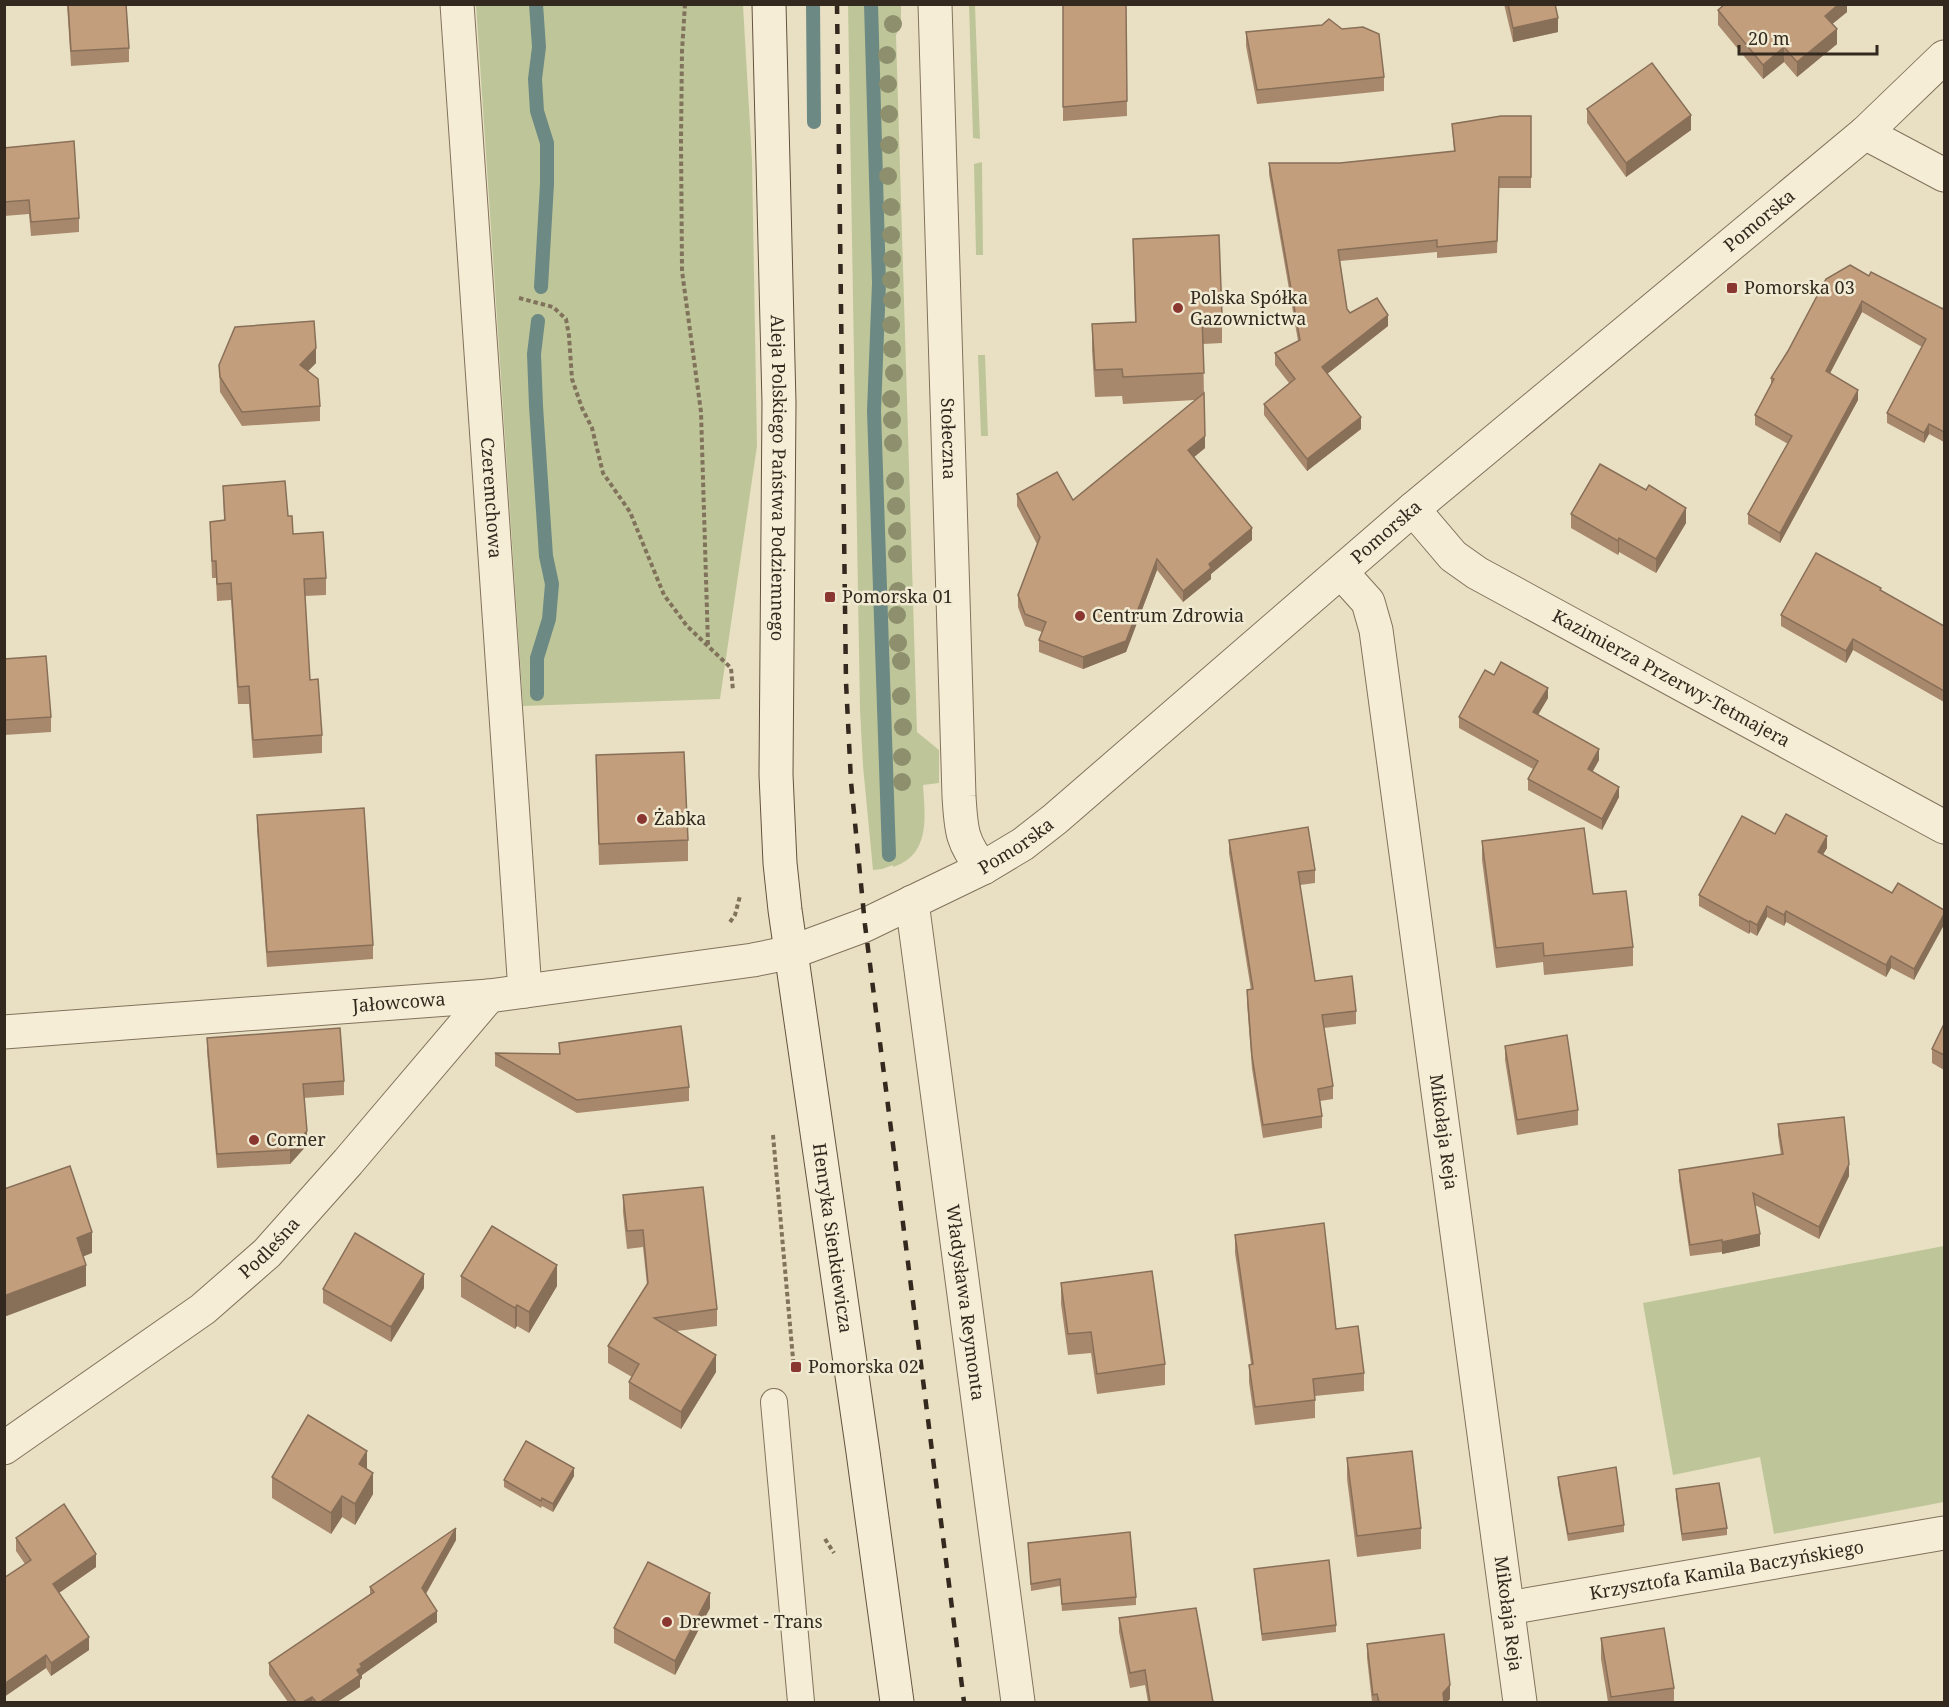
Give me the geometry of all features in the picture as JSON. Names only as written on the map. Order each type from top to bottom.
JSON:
[{"type":"street","name":"Czeremchowa","points":[[457,4],[525,991]]},
{"type":"street","name":"Aleja Polskiego Państwa Podziemnego","points":[[769,4],[779,403],[776,776],[780,863],[792,952]]},
{"type":"street","name":"Stołeczna","points":[[935,4],[959,796],[964,839],[970,854],[983,868]]},
{"type":"street","name":"Pomorska","points":[[792,952],[865,925],[983,868],[1023,844],[1055,819],[1413,509],[1865,133],[1944,57]]},
{"type":"street","points":[[1865,133],[1944,175]]},
{"type":"street","name":"Kazimierza Przerwy-Tetmajera","points":[[1413,509],[1453,556],[1477,573],[1944,827]]},
{"type":"street","name":"Mikołaja Reja","points":[[1341,572],[1368,602],[1376,630],[1520,1702]]},
{"type":"street","name":"Władysława Reymonta","points":[[912,902],[1017,1702]]},
{"type":"street","name":"Jałowcowa","points":[[4,1032],[489,996],[753,960],[792,952]]},
{"type":"street","name":"Henryka Sienkiewicza","points":[[792,952],[897,1702]]},
{"type":"street","name":"Podleśna","points":[[4,1448],[203,1309],[267,1254],[489,996]]},
{"type":"street","name":"Krzysztofa Kamila Baczyńskiego","points":[[1508,1608],[1944,1533]]},
{"type":"lane","points":[[774,1402],[801,1702]]},
{"type":"path","points":[[685,4],[681,96],[681,270],[701,412],[708,645]]},
{"type":"path","points":[[476,284],[529,302],[553,307],[566,318],[572,379],[592,428],[603,473],[630,512],[664,595],[687,626],[731,668]]},
{"type":"path","points":[[772,1129],[795,1379]]},
{"type":"green space","points":[[476,5],[743,5],[752,160],[757,446],[720,699],[523,706]]},
{"type":"green space","points":[[848,5],[901,5],[901,24],[896,35],[917,732],[939,750],[939,783],[923,785],[924,821],[920,844],[905,861],[893,867],[893,865],[873,870],[860,710]]},
{"type":"green space","points":[[969,5],[975,5],[980,139],[973,138]]},
{"type":"green space","points":[[982,162],[983,255],[976,255],[974,164]]},
{"type":"green space","points":[[978,355],[985,355],[988,436],[981,436]]},
{"type":"green space","points":[[1944,1246],[1944,1502],[1774,1534],[1760,1457],[1673,1475],[1643,1303]]},
{"type":"building","points":[[68,4],[126,4],[129,48],[71,51]]},
{"type":"building","points":[[1063,4],[1126,4],[1127,101],[1063,107]]},
{"type":"building","points":[[1508,4],[1555,4],[1558,18],[1513,28]]},
{"type":"building","points":[[1725,4],[1839,4],[1825,16],[1837,29],[1797,62],[1784,47],[1763,65],[1718,10]]},
{"type":"building","points":[[1329,19],[1342,29],[1363,27],[1379,34],[1384,77],[1257,90],[1246,32],[1322,25]]},
{"type":"building","points":[[1652,63],[1691,115],[1626,163],[1587,109]]},
{"type":"building","points":[[1501,116],[1531,116],[1531,177],[1499,177],[1497,241],[1437,247],[1437,240],[1338,250],[1347,309],[1350,313],[1377,298],[1388,315],[1322,367],[1361,417],[1307,459],[1264,404],[1295,379],[1275,353],[1300,340],[1269,163],[1340,163],[1455,151],[1452,124]]},
{"type":"building","points":[[74,141],[79,218],[31,222],[29,200],[4,202],[4,148]]},
{"type":"building","name":"Polska Spółka Gazownictwa","points":[[1219,235],[1222,316],[1202,317],[1204,373],[1123,377],[1122,369],[1095,370],[1092,324],[1136,322],[1133,239]]},
{"type":"building","points":[[1850,265],[1869,276],[1871,272],[1943,309],[1944,306],[1944,432],[1929,424],[1924,433],[1887,413],[1926,339],[1862,301],[1826,371],[1858,390],[1780,533],[1748,514],[1792,436],[1755,415],[1774,379],[1771,378],[1826,279]]},
{"type":"building","points":[[314,321],[316,348],[300,365],[318,379],[320,406],[242,412],[220,377],[219,365],[235,327]]},
{"type":"building","points":[[1204,393],[1205,436],[1188,450],[1252,528],[1209,564],[1211,568],[1183,591],[1157,559],[1126,641],[1083,657],[1039,640],[1046,622],[1025,614],[1018,595],[1040,537],[1017,494],[1057,472],[1073,500]]},
{"type":"building","points":[[1600,464],[1646,490],[1649,485],[1686,508],[1656,559],[1619,538],[1618,541],[1571,514]]},
{"type":"building","points":[[285,481],[288,516],[292,516],[293,534],[323,532],[326,578],[304,579],[310,680],[318,679],[322,735],[253,740],[249,686],[238,687],[231,583],[217,584],[216,561],[212,561],[210,522],[225,520],[223,486]]},
{"type":"building","points":[[1816,553],[1944,626],[1944,691],[1853,639],[1846,651],[1781,615]]},
{"type":"building","points":[[46,656],[51,717],[4,720],[4,659]]},
{"type":"building","points":[[1501,662],[1548,688],[1533,712],[1599,749],[1588,769],[1619,787],[1602,819],[1528,779],[1538,761],[1459,717],[1485,670],[1494,675]]},
{"type":"building","name":"Żabka","points":[[684,752],[688,840],[599,844],[596,755]]},
{"type":"building","points":[[364,808],[373,945],[267,952],[257,815]]},
{"type":"building","points":[[1786,814],[1827,836],[1818,852],[1892,893],[1898,883],[1944,910],[1944,914],[1914,969],[1891,956],[1886,965],[1786,911],[1784,915],[1767,906],[1757,925],[1699,895],[1742,816],[1775,834]]},
{"type":"building","points":[[1308,827],[1315,870],[1298,872],[1315,981],[1352,976],[1356,1011],[1322,1015],[1333,1086],[1318,1089],[1322,1116],[1263,1125],[1252,1056],[1247,990],[1253,989],[1229,840]]},
{"type":"building","points":[[1584,828],[1593,894],[1626,891],[1633,947],[1544,956],[1543,943],[1496,948],[1482,841]]},
{"type":"building","points":[[1944,1024],[1944,1055],[1932,1049]]},
{"type":"building","points":[[681,1026],[689,1087],[577,1100],[495,1053],[560,1054],[559,1043]]},
{"type":"building","points":[[340,1028],[344,1081],[303,1084],[307,1131],[290,1150],[217,1154],[207,1038]]},
{"type":"building","points":[[1567,1035],[1578,1110],[1517,1120],[1505,1046]]},
{"type":"building","points":[[1844,1117],[1849,1164],[1819,1227],[1753,1193],[1760,1234],[1722,1242],[1722,1240],[1690,1245],[1679,1170],[1783,1154],[1778,1124]]},
{"type":"building","points":[[70,1166],[92,1232],[77,1238],[86,1265],[4,1296],[4,1189]]},
{"type":"building","points":[[703,1187],[717,1309],[654,1318],[716,1355],[681,1412],[629,1382],[639,1364],[608,1346],[648,1283],[643,1230],[627,1231],[623,1195]]},
{"type":"building","points":[[1324,1223],[1336,1329],[1358,1326],[1364,1373],[1313,1379],[1315,1400],[1255,1407],[1249,1365],[1253,1364],[1235,1235]]},
{"type":"building","points":[[492,1226],[557,1265],[529,1312],[517,1305],[515,1308],[461,1276]]},
{"type":"building","points":[[355,1233],[424,1274],[391,1327],[323,1289]]},
{"type":"building","points":[[1152,1271],[1165,1364],[1097,1374],[1091,1332],[1068,1334],[1061,1283]]},
{"type":"building","points":[[308,1415],[367,1451],[359,1464],[373,1473],[355,1504],[342,1496],[331,1513],[272,1477]]},
{"type":"building","points":[[526,1441],[574,1468],[553,1504],[542,1498],[541,1501],[504,1480]]},
{"type":"building","points":[[1412,1451],[1421,1528],[1357,1536],[1347,1458]]},
{"type":"building","points":[[1616,1467],[1624,1525],[1568,1534],[1558,1477]]},
{"type":"building","points":[[1719,1483],[1727,1528],[1682,1534],[1676,1489]]},
{"type":"building","points":[[64,1504],[96,1554],[53,1584],[89,1637],[51,1663],[46,1655],[4,1684],[4,1578],[31,1560],[16,1538]]},
{"type":"building","points":[[456,1528],[422,1588],[437,1611],[360,1664],[362,1667],[357,1670],[360,1675],[320,1702],[316,1702],[312,1697],[303,1702],[296,1702],[269,1663],[374,1592],[370,1587]]},
{"type":"building","points":[[1130,1532],[1136,1597],[1062,1604],[1060,1579],[1031,1584],[1028,1543]]},
{"type":"building","points":[[1329,1560],[1336,1625],[1262,1634],[1254,1569]]},
{"type":"building","points":[[648,1562],[710,1593],[675,1661],[614,1628]]},
{"type":"building","points":[[1196,1608],[1213,1702],[1150,1702],[1145,1670],[1130,1673],[1119,1618]]},
{"type":"building","points":[[1664,1628],[1674,1688],[1611,1697],[1601,1638]]},
{"type":"building","points":[[1444,1634],[1450,1685],[1443,1693],[1444,1702],[1379,1702],[1377,1694],[1373,1695],[1367,1644]]},
{"type":"waterway","points":[[536,4],[539,47],[535,79],[537,111],[547,143],[541,287]]},
{"type":"waterway","points":[[813,4],[814,122]]},
{"type":"waterway","points":[[871,4],[879,283],[874,411],[889,855]]},
{"type":"waterway","points":[[537,694],[537,658],[549,619],[552,584],[546,556],[536,406],[534,354],[538,321]]},
{"type":"railway","points":[[837,4],[846,682],[851,782],[865,925],[964,1702]]},
{"type":"place","name":"Pomorska 03","points":[[1732,288]]},
{"type":"place","name":"Polska Spółka Gazownictwa","points":[[1178,308]]},
{"type":"place","name":"Pomorska 01","points":[[830,597]]},
{"type":"place","name":"Centrum Zdrowia","points":[[1080,616]]},
{"type":"place","name":"Żabka","points":[[642,819]]},
{"type":"place","name":"Corner","points":[[254,1140]]},
{"type":"place","name":"Pomorska 02","points":[[796,1367]]},
{"type":"place","name":"Drewmet - Trans","points":[[667,1622]]}]
